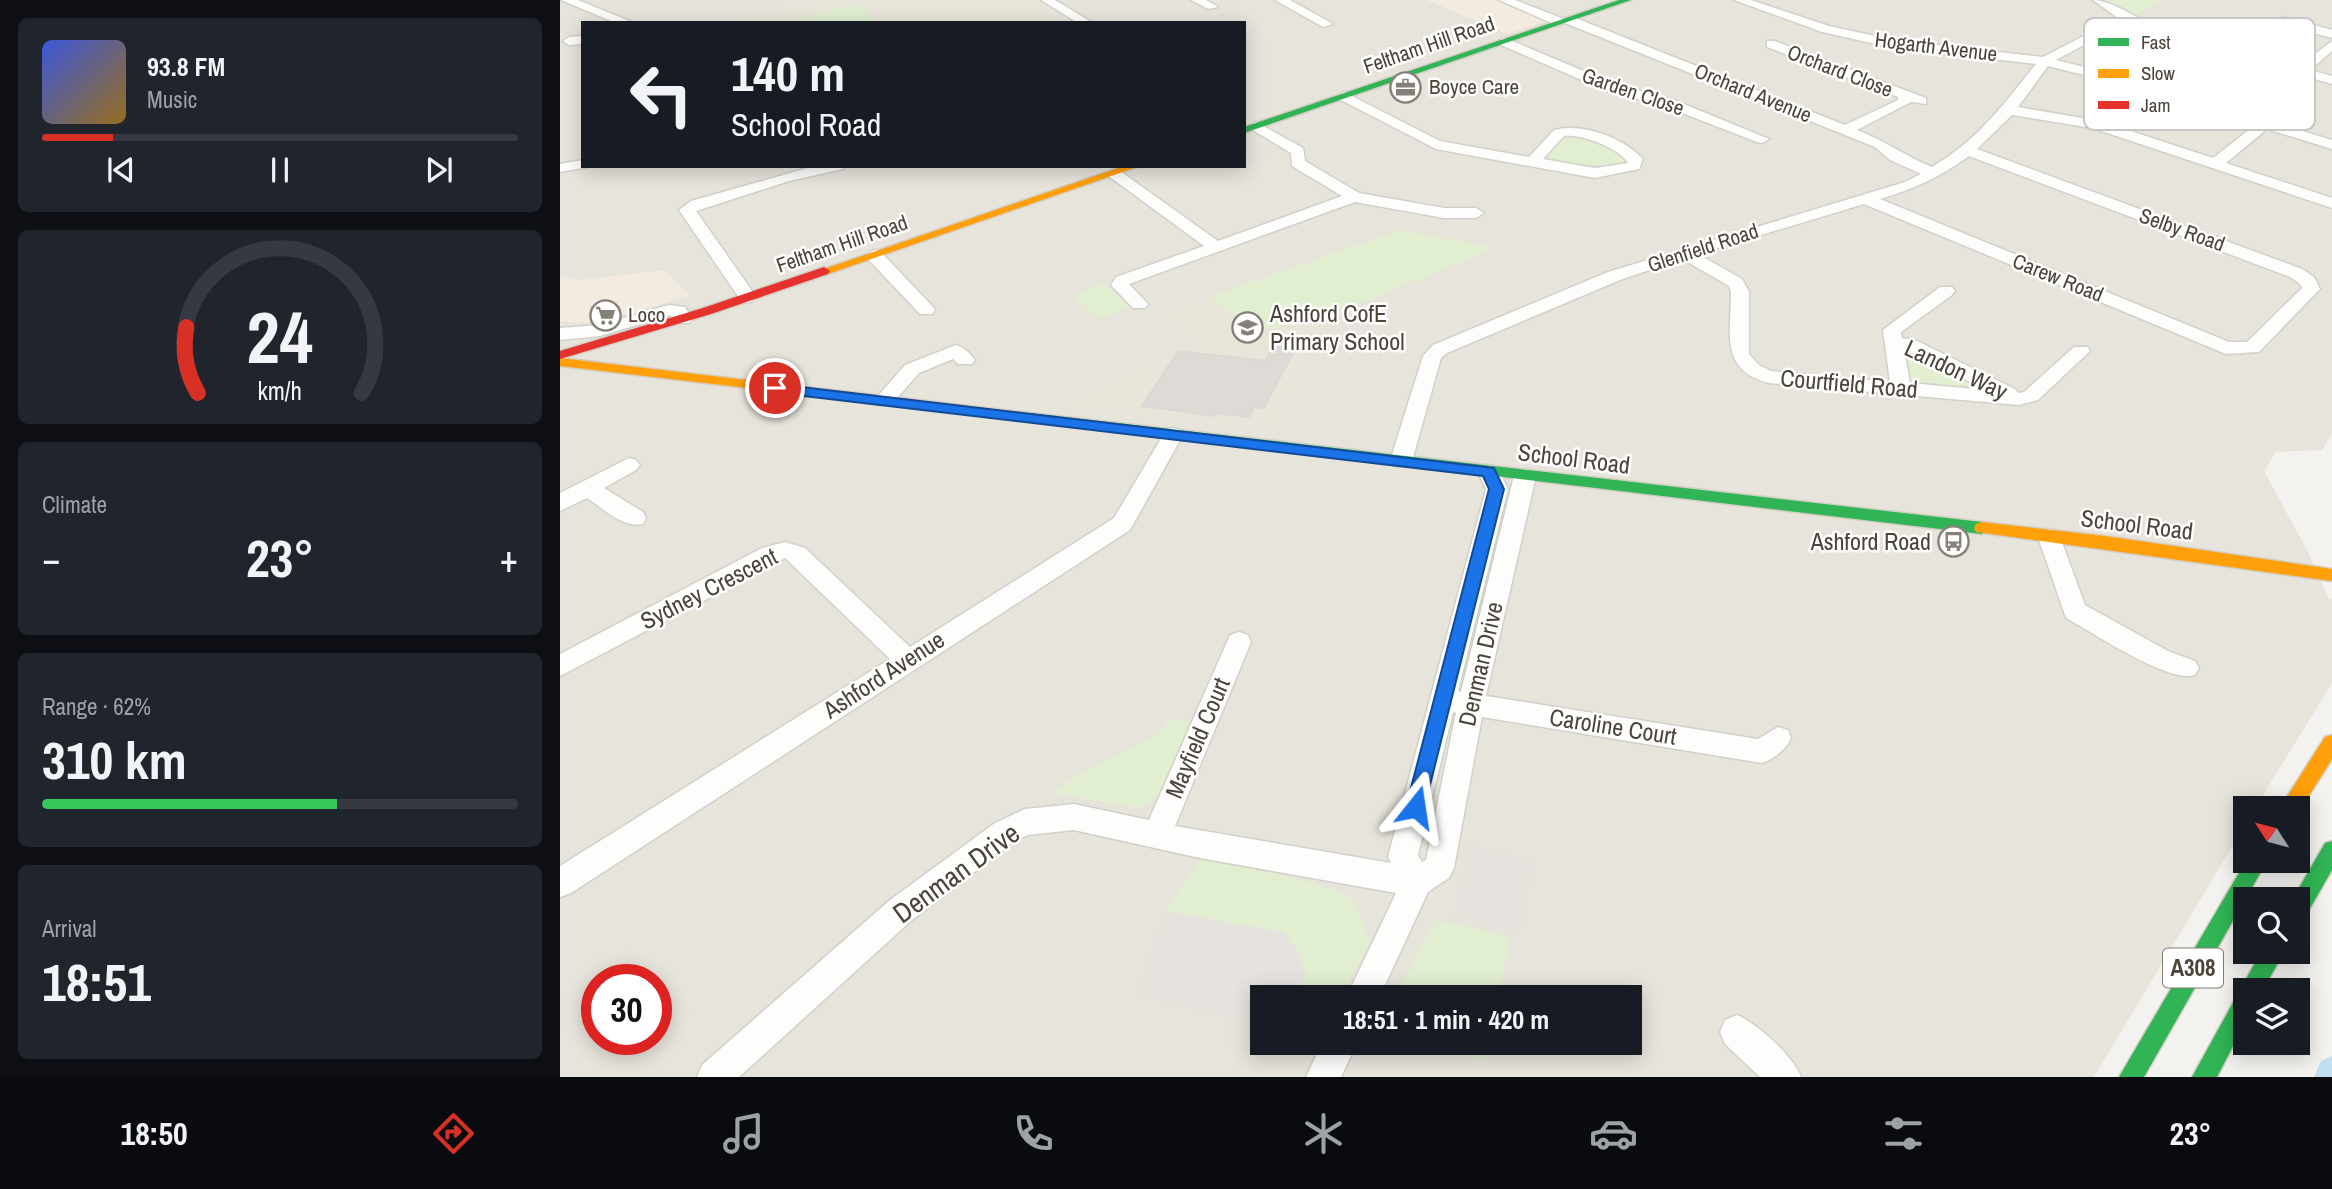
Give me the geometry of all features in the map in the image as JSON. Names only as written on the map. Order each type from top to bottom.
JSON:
[{"type":"main road","name":"Feltham Hill Road","points":[[1251,123],[1344,96],[1505,42],[1565,21],[1600,4],[1627,0]]},
{"type":"main road","name":"Feltham Hill Road","points":[[560,355],[748,298],[1122,169]]},
{"type":"main road","points":[[610,369],[611,356],[617,348],[653,327]]},
{"type":"main road","name":"School Road","points":[[560,362],[2049,537],[2330,575]]},
{"type":"main road","points":[[2298,796],[2332,743]]},
{"type":"main road","points":[[2310,889],[2332,850]]},
{"type":"main road","name":"A308","points":[[2131,1077],[2250,873]]},
{"type":"main road","name":"A308","points":[[2204,1077],[2233,1023]]},
{"type":"street","points":[[567,0],[623,21]]},
{"type":"street","points":[[1052,3],[1081,0]]},
{"type":"street","points":[[1197,0],[1212,7]]},
{"type":"street","points":[[1281,0],[1327,24]]},
{"type":"street","name":"Orchard Avenue","points":[[1505,0],[1880,144],[1895,157],[1934,174]]},
{"type":"street","points":[[2099,0],[2126,18]]},
{"type":"street","name":"Hogarth Avenue","points":[[1746,1],[1826,29],[1894,44],[2045,61],[2084,71]]},
{"type":"street","points":[[1052,3],[1084,21]]},
{"type":"street","points":[[2315,29],[2332,34]]},
{"type":"street","points":[[2045,61],[2084,40]]},
{"type":"street","name":"Garden Close","points":[[1505,42],[1612,88],[1669,103],[1762,139]]},
{"type":"street","points":[[2315,59],[2332,45]]},
{"type":"street","name":"Orchard Close","points":[[1768,46],[1921,101]]},
{"type":"street","name":"Glenfield Road","points":[[1401,461],[1432,356],[1440,349],[1614,276],[1866,199],[1934,174],[1969,151],[2009,110],[2045,61]]},
{"type":"street","points":[[2315,75],[2332,80]]},
{"type":"street","name":"Orchard Close","points":[[1845,130],[1904,102],[1905,95]]},
{"type":"street","points":[[1344,96],[1436,145],[1595,173],[1634,166],[1636,159],[1582,132],[1571,130],[1560,132],[1533,162]]},
{"type":"street","points":[[2009,110],[2084,121]]},
{"type":"street","points":[[1251,123],[1298,151],[1297,163],[1354,197],[1444,213],[1476,213]]},
{"type":"street","points":[[2115,130],[2332,203]]},
{"type":"street","points":[[2216,163],[2257,130]]},
{"type":"street","name":"Hogarth Avenue","points":[[2284,130],[2332,145]]},
{"type":"street","name":"Selby Road","points":[[1969,151],[2296,272],[2308,281],[2311,289],[2252,348]]},
{"type":"street","points":[[560,169],[581,164]]},
{"type":"street","points":[[748,298],[704,235],[714,223],[704,206],[713,199],[786,177],[829,168]]},
{"type":"street","points":[[1122,169],[1215,246]]},
{"type":"street","points":[[1139,304],[1120,285],[1122,281],[1354,197]]},
{"type":"street","name":"Carew Road","points":[[1866,199],[2226,348],[2252,348]]},
{"type":"street","name":"Courtfield Road","points":[[1684,253],[1735,283],[1740,292],[1740,354],[1756,373],[1769,377],[2019,399]]},
{"type":"street","points":[[874,255],[926,310]]},
{"type":"street","points":[[1901,390],[1892,330],[1946,292]]},
{"type":"street","points":[[560,334],[600,330],[669,310],[680,312],[683,319]]},
{"type":"street","name":"Landon Way","points":[[1893,342],[1908,344],[2019,399]]},
{"type":"street","points":[[884,401],[912,369],[956,351],[964,360]]},
{"type":"street","points":[[2019,399],[2031,396],[2081,351]]},
{"type":"street","name":"Ashford Avenue","points":[[564,873],[1122,524],[1173,435]]},
{"type":"street","points":[[560,503],[629,465]]},
{"type":"street","name":"Denman Drive","points":[[1418,882],[1403,857],[1497,489],[1489,472]]},
{"type":"street","name":"Denman Drive","points":[[1368,985],[1418,882],[1439,868],[1471,704],[1525,476]]},
{"type":"street","points":[[588,488],[635,518]]},
{"type":"street","points":[[2049,537],[2075,611],[2160,658],[2186,668]]},
{"type":"street","name":"Sydney Crescent","points":[[560,666],[770,554],[785,550],[797,554],[907,660]]},
{"type":"street","name":"Mayfield Court","points":[[1157,834],[1240,642]]},
{"type":"street","name":"Caroline Court","points":[[1444,700],[1762,751],[1778,738]]},
{"type":"street","name":"Denman Drive","points":[[714,1077],[901,910],[1005,832],[1025,822],[1074,817],[1200,845],[1418,882]]},
{"type":"street","points":[[1737,1032],[1784,1077]]},
{"type":"street","points":[[1323,1077],[1334,1055]]},
{"type":"shaded area","points":[[560,0],[2332,0],[2332,433],[2322,450],[2276,452],[2264,471],[2308,552],[2328,598],[2332,599],[2332,683],[2262,796],[2233,796],[2233,845],[2094,1077],[560,1077]]},
{"type":"shaded area","points":[[810,0],[1038,0],[1070,18],[1060,21],[736,21]]},
{"type":"shaded area","points":[[1427,0],[1495,0],[1546,21],[1507,34]]},
{"type":"shaded area","name":"Ashford CofE Primary School","points":[[1400,230],[1494,248],[1319,320],[1323,323],[1277,432],[1059,407],[1190,343],[1158,314]]},
{"type":"shaded area","points":[[664,270],[689,296],[597,322],[560,322],[560,276],[580,280]]},
{"type":"shaded area","points":[[1470,846],[1534,860],[1519,932],[1454,915]]},
{"type":"shaded area","points":[[1165,911],[1282,932],[1299,952],[1306,974],[1300,985],[1250,985],[1250,1023],[1138,995]]},
{"type":"green space","points":[[2107,0],[2164,0],[2134,17]]},
{"type":"green space","points":[[856,4],[877,21],[785,21]]},
{"type":"green space","points":[[1575,134],[1626,157],[1628,162],[1610,169],[1600,169],[1542,159],[1562,136]]},
{"type":"green space","points":[[1400,230],[1494,248],[1318,321],[1299,312],[1287,313],[1277,329],[1250,325],[1209,297]]},
{"type":"green space","points":[[1103,284],[1130,306],[1099,319],[1073,297]]},
{"type":"green space","points":[[1909,352],[1974,384],[1972,391],[1921,387],[1906,381],[1902,353]]},
{"type":"green space","points":[[1170,718],[1192,722],[1163,790],[1152,801],[1137,808],[1049,792],[1160,732]]},
{"type":"green space","points":[[1201,858],[1304,881],[1341,893],[1355,904],[1369,944],[1347,985],[1300,985],[1306,974],[1282,932],[1165,911]]},
{"type":"green space","points":[[1436,920],[1510,937],[1501,985],[1401,985]]},
{"type":"green space","points":[[1457,1055],[1488,1055],[1487,1062]]},
{"type":"building","name":"Ashford CofE Primary School","points":[[1279,336],[1300,339],[1264,408],[1254,407],[1249,417],[1215,413],[1214,416],[1142,406],[1178,351],[1266,361]]},
{"type":"waterway","points":[[2330,1077],[2332,1072]]},
{"type":"traffic: fast","points":[[1246,129],[1627,0]]},
{"type":"traffic: fast","points":[[1021,416],[1982,528]]},
{"type":"traffic: fast","points":[[2310,889],[2332,850]]},
{"type":"traffic: fast","points":[[2131,1077],[2250,873]]},
{"type":"traffic: fast","points":[[2258,978],[2266,964]]},
{"type":"traffic: fast","points":[[2204,1077],[2233,1023]]},
{"type":"traffic: slow","points":[[824,271],[1129,168]]},
{"type":"traffic: slow","points":[[560,362],[1021,416]]},
{"type":"traffic: slow","points":[[1982,528],[2105,542],[2332,575]]},
{"type":"traffic: slow","points":[[2298,796],[2332,743]]},
{"type":"traffic: jam","points":[[560,355],[707,311],[824,271]]},
{"type":"place","name":"Boyce Care","points":[[1406,87]]},
{"type":"place","name":"Loco","points":[[605,315]]},
{"type":"place","name":"Ashford CofE Primary School","points":[[1247,328]]},
{"type":"place","name":"Ashford Road","points":[[1954,542]]},
{"type":"route","points":[[775,388],[1489,472],[1497,489],[1416,807]]}]
